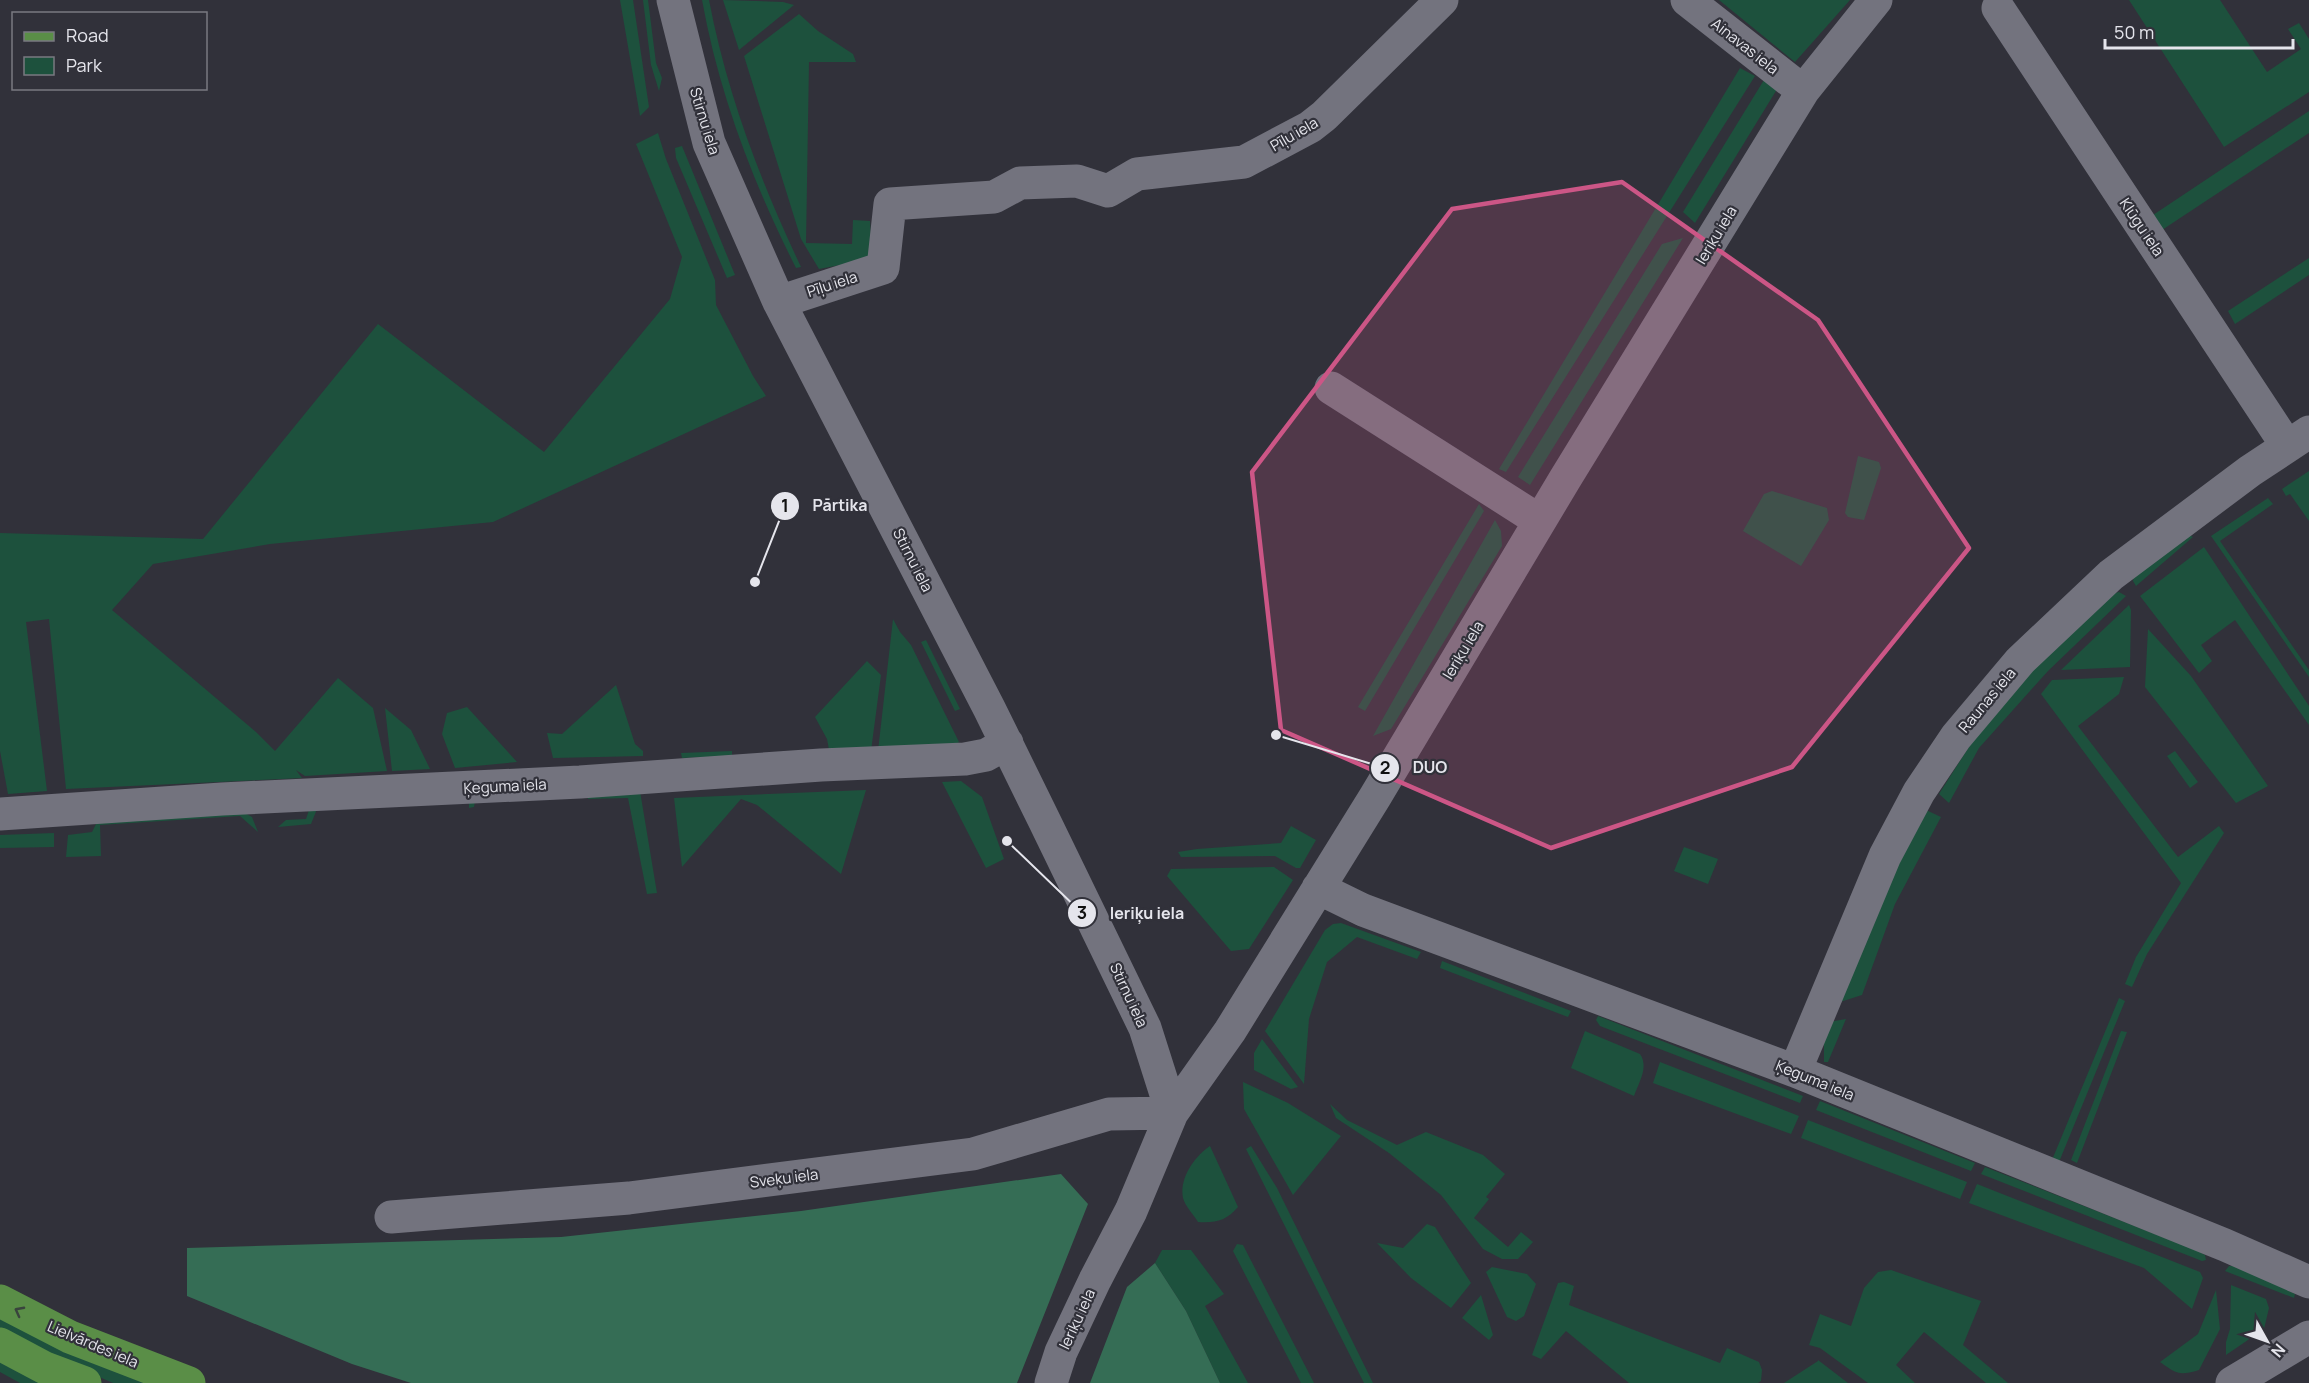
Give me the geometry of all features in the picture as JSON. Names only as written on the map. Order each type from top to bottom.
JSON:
[{"type":"main road","name":"Lielvārdes iela","points":[[0,1301],[70,1337],[189,1383]]},
{"type":"main road","points":[[0,1344],[45,1368],[85,1383]]},
{"type":"street","name":"Stirnu iela","points":[[673,0],[709,143],[778,302],[1007,743],[1145,1028],[1172,1113]]},
{"type":"street","name":"Pīļu iela","points":[[778,302],[883,268],[890,204],[994,197],[1020,183],[1077,181],[1110,165],[1137,174],[1244,162],[1310,127],[1347,96],[1442,0]]},
{"type":"street","name":"Ainavas iela","points":[[1687,0],[1803,91]]},
{"type":"street","name":"Ieriķu iela","points":[[1051,1383],[1060,1352],[1131,1211],[1172,1113],[1230,1030],[1375,797],[1540,521],[1803,91],[1876,0]]},
{"type":"street","name":"Klūgu iela","points":[[1998,8],[2298,439]]},
{"type":"street","points":[[1331,388],[1540,521]]},
{"type":"street","name":"Raunas iela","points":[[1795,1071],[1885,856],[1919,792],[1956,738],[2020,661],[2111,575],[2189,515],[2298,439]]},
{"type":"street","name":"Ķeguma iela","points":[[0,814],[222,799],[580,782],[809,766],[965,759],[986,755],[1007,743]]},
{"type":"street","name":"Ķeguma iela","points":[[1318,888],[1364,910],[1795,1071],[2225,1245],[2309,1282]]},
{"type":"street","name":"Sveķu iela","points":[[391,1217],[629,1198],[961,1155],[1109,1114],[1172,1113]]},
{"type":"street","points":[[2232,1383],[2309,1337]]},
{"type":"highlighted area","points":[[1622,182],[1818,320],[1969,548],[1792,767],[1551,848],[1281,730],[1252,472],[1452,209]]},
{"type":"green space","points":[[620,0],[633,0],[649,107],[640,116]]},
{"type":"green space","points":[[643,0],[648,0],[656,63],[662,78],[659,91],[651,65]]},
{"type":"green space","points":[[702,0],[709,0],[725,69],[746,136],[801,267],[796,268],[780,236],[739,137],[718,70]]},
{"type":"green space","points":[[723,0],[783,2],[794,5],[739,50]]},
{"type":"green space","points":[[1719,0],[1850,0],[1795,62]]},
{"type":"green space","points":[[2129,0],[2220,0],[2267,72],[2301,49],[2288,29],[2299,23],[2309,39],[2309,92],[2224,147]]},
{"type":"green space","points":[[799,14],[818,31],[853,54],[856,62],[809,62],[806,243],[852,244],[853,220],[870,221],[872,259],[819,269],[801,239],[744,56]]},
{"type":"green space","points":[[1740,68],[1755,76],[1506,472],[1499,469]]},
{"type":"green space","points":[[1767,75],[1779,86],[1695,223],[1683,212]]},
{"type":"green space","points":[[2309,111],[2309,133],[2162,230],[2153,215]]},
{"type":"green space","points":[[658,133],[666,159],[715,280],[716,305],[766,396],[493,522],[270,544],[153,564],[112,610],[256,732],[275,751],[338,678],[373,708],[387,771],[305,776],[296,770],[302,778],[66,789],[49,619],[26,622],[47,791],[8,794],[0,751],[0,533],[203,539],[378,324],[544,452],[670,299],[682,257],[636,144]]},
{"type":"green space","points":[[682,146],[735,275],[727,278],[676,158],[675,148]]},
{"type":"green space","points":[[1683,238],[1530,485],[1518,477],[1662,244]]},
{"type":"green space","points":[[2309,258],[2309,275],[2235,324],[2228,311]]},
{"type":"green space","points":[[1858,456],[1879,462],[1881,468],[1864,520],[1848,517],[1845,513]]},
{"type":"green space","points":[[2309,471],[2309,521],[2290,494],[2286,496],[2282,489]]},
{"type":"green space","points":[[1772,491],[1827,508],[1829,520],[1801,566],[1743,531],[1764,494]]},
{"type":"green space","points":[[2268,498],[2273,504],[2220,541],[2309,670],[2309,677],[2211,536]]},
{"type":"green space","points":[[1479,504],[1484,511],[1365,711],[1358,707]]},
{"type":"green space","points":[[1495,520],[1501,531],[1502,546],[1391,729],[1373,736]]},
{"type":"green space","points":[[2189,535],[2193,537],[2136,586],[2133,581],[2134,575]]},
{"type":"green space","points":[[2204,547],[2309,706],[2309,725],[2235,620],[2201,645],[2212,661],[2199,673],[2140,596]]},
{"type":"green space","points":[[2119,592],[2126,596],[2048,671],[1979,748],[1949,803],[1939,794],[1977,734],[2021,680],[2112,594]]},
{"type":"green space","points":[[2129,605],[2131,610],[2130,667],[2061,670]]},
{"type":"green space","points":[[893,619],[911,645],[959,742],[952,746],[878,751]]},
{"type":"green space","points":[[2148,629],[2191,676],[2268,786],[2236,803],[2145,687]]},
{"type":"green space","points":[[926,640],[960,709],[955,711],[921,642]]},
{"type":"green space","points":[[867,661],[881,675],[871,751],[830,755],[827,739],[815,717]]},
{"type":"green space","points":[[2124,677],[2119,694],[2078,726],[2178,857],[2219,826],[2224,833],[2147,954],[2132,987],[2125,984],[2136,957],[2181,883],[2041,694],[2052,680]]},
{"type":"green space","points":[[616,685],[635,744],[643,751],[643,756],[553,758],[547,733],[562,734]]},
{"type":"green space","points":[[467,707],[517,762],[455,768],[442,734],[447,713]]},
{"type":"green space","points":[[385,708],[411,730],[430,769],[392,771]]},
{"type":"green space","points":[[732,751],[732,756],[682,758],[681,753]]},
{"type":"green space","points":[[2175,751],[2198,782],[2190,788],[2167,756]]},
{"type":"green space","points":[[961,781],[982,797],[1004,859],[986,868],[942,782]]},
{"type":"green space","points":[[866,790],[841,874],[757,805],[741,799],[682,867],[674,798]]},
{"type":"green space","points":[[640,791],[657,893],[647,894],[628,798],[588,799],[587,792]]},
{"type":"green space","points":[[476,796],[474,807],[469,808],[469,801],[317,809],[311,824],[278,827],[286,820],[306,819],[310,807]]},
{"type":"green space","points":[[1926,810],[1941,817],[1895,904],[1862,995],[1837,1003],[1886,888]]},
{"type":"green space","points":[[243,812],[252,817],[258,832],[240,816],[100,825],[101,856],[66,857],[68,835],[92,832],[98,820]]},
{"type":"green space","points":[[1291,826],[1316,840],[1300,868],[1275,856],[1181,857],[1178,852],[1281,843]]},
{"type":"green space","points":[[54,833],[54,847],[0,848],[0,835]]},
{"type":"green space","points":[[1684,847],[1718,859],[1708,884],[1674,871]]},
{"type":"green space","points":[[1274,867],[1293,880],[1249,949],[1231,951],[1167,876],[1171,869]]},
{"type":"green space","points":[[1341,923],[1421,952],[1417,959],[1357,937],[1327,962],[1309,1019],[1304,1084],[1265,1031],[1325,930],[1333,924]]},
{"type":"green space","points":[[1442,961],[1571,1011],[1568,1017],[1440,968]]},
{"type":"green space","points":[[2119,998],[2125,1001],[2059,1162],[2052,1160]]},
{"type":"green space","points":[[1598,1016],[1803,1096],[1800,1103],[1600,1026],[1596,1020]]},
{"type":"green space","points":[[1846,1019],[1828,1062],[1824,1062],[1824,1040],[1829,1022]]},
{"type":"green space","points":[[1585,1031],[1640,1054],[1644,1064],[1634,1096],[1571,1068]]},
{"type":"green space","points":[[2121,1031],[2127,1032],[2077,1163],[2071,1160]]},
{"type":"green space","points":[[1262,1039],[1298,1087],[1291,1089],[1254,1070],[1254,1053]]},
{"type":"green space","points":[[1660,1062],[1799,1116],[1791,1134],[1653,1083]]},
{"type":"green space","points":[[1243,1082],[1288,1103],[1341,1136],[1293,1195],[1244,1109]]},
{"type":"green space","points":[[1820,1101],[1975,1163],[1971,1171],[1816,1110]]},
{"type":"green space","points":[[1330,1104],[1347,1120],[1397,1145],[1426,1132],[1483,1155],[1505,1174],[1486,1197],[1489,1199],[1474,1218],[1508,1247],[1521,1232],[1533,1242],[1518,1259],[1502,1259],[1483,1249],[1441,1195],[1389,1153],[1336,1118]]},
{"type":"green space","points":[[1808,1120],[1967,1182],[1960,1199],[1801,1138]]},
{"type":"green space","points":[[1210,1146],[1238,1207],[1220,1220],[1198,1222],[1184,1201],[1183,1183],[1189,1168]]},
{"type":"green space","points":[[1251,1146],[1277,1188],[1373,1383],[1364,1383],[1246,1149]]},
{"type":"green space","points":[[1985,1167],[2198,1251],[2205,1255],[2206,1260],[2202,1261],[1981,1174]]},
{"type":"green space","points":[[1061,1174],[1088,1204],[1017,1383],[411,1383],[352,1364],[187,1296],[187,1248],[561,1237],[801,1211]]},
{"type":"green space","points":[[1977,1184],[2200,1272],[2203,1278],[2192,1309],[2144,1268],[1969,1203]]},
{"type":"green space","points":[[1427,1224],[1435,1227],[1471,1283],[1451,1308],[1411,1278],[1377,1243],[1403,1248]]},
{"type":"green space","points":[[1237,1244],[1243,1245],[1314,1383],[1301,1383],[1233,1251]]},
{"type":"green space","points":[[1162,1250],[1191,1250],[1224,1294],[1205,1306],[1248,1383],[1220,1383],[1186,1311],[1155,1263]]},
{"type":"green space","points":[[1155,1263],[1186,1311],[1220,1383],[1090,1383],[1127,1287]]},
{"type":"green space","points":[[2229,1266],[2238,1266],[2295,1294],[2294,1298],[2225,1271]]},
{"type":"green space","points":[[1492,1267],[1527,1274],[1536,1284],[1524,1316],[1516,1321],[1507,1317],[1486,1272]]},
{"type":"green space","points":[[1891,1270],[1981,1301],[1963,1345],[2008,1383],[1986,1383],[1924,1332],[1896,1365],[1915,1383],[1868,1383],[1820,1348],[1809,1345],[1820,1314],[1851,1326],[1864,1288],[1878,1272]]},
{"type":"green space","points":[[1564,1282],[1574,1286],[1569,1305],[1720,1363],[1727,1348],[1759,1362],[1762,1370],[1761,1381],[1758,1383],[1629,1383],[1566,1331],[1541,1359],[1532,1355],[1558,1283]]},
{"type":"green space","points":[[2231,1285],[2266,1299],[2269,1308],[2264,1329],[2226,1355],[2226,1342],[2230,1329]]},
{"type":"green space","points":[[2216,1290],[2220,1329],[2199,1370],[2182,1373],[2160,1362],[2198,1334]]},
{"type":"green space","points":[[1481,1295],[1493,1335],[1489,1340],[1462,1318]]},
{"type":"green space","points":[[0,1316],[149,1383],[113,1383],[0,1334]]},
{"type":"green space","points":[[1818,1361],[1848,1383],[1784,1383]]},
{"type":"green space","points":[[0,1362],[41,1383],[20,1383],[0,1372]]},
{"type":"place","name":"Pārtika","points":[[755,582]]},
{"type":"place","name":"DUO","points":[[1276,735]]},
{"type":"place","name":"Ieriķu iela","points":[[1007,841]]}]
